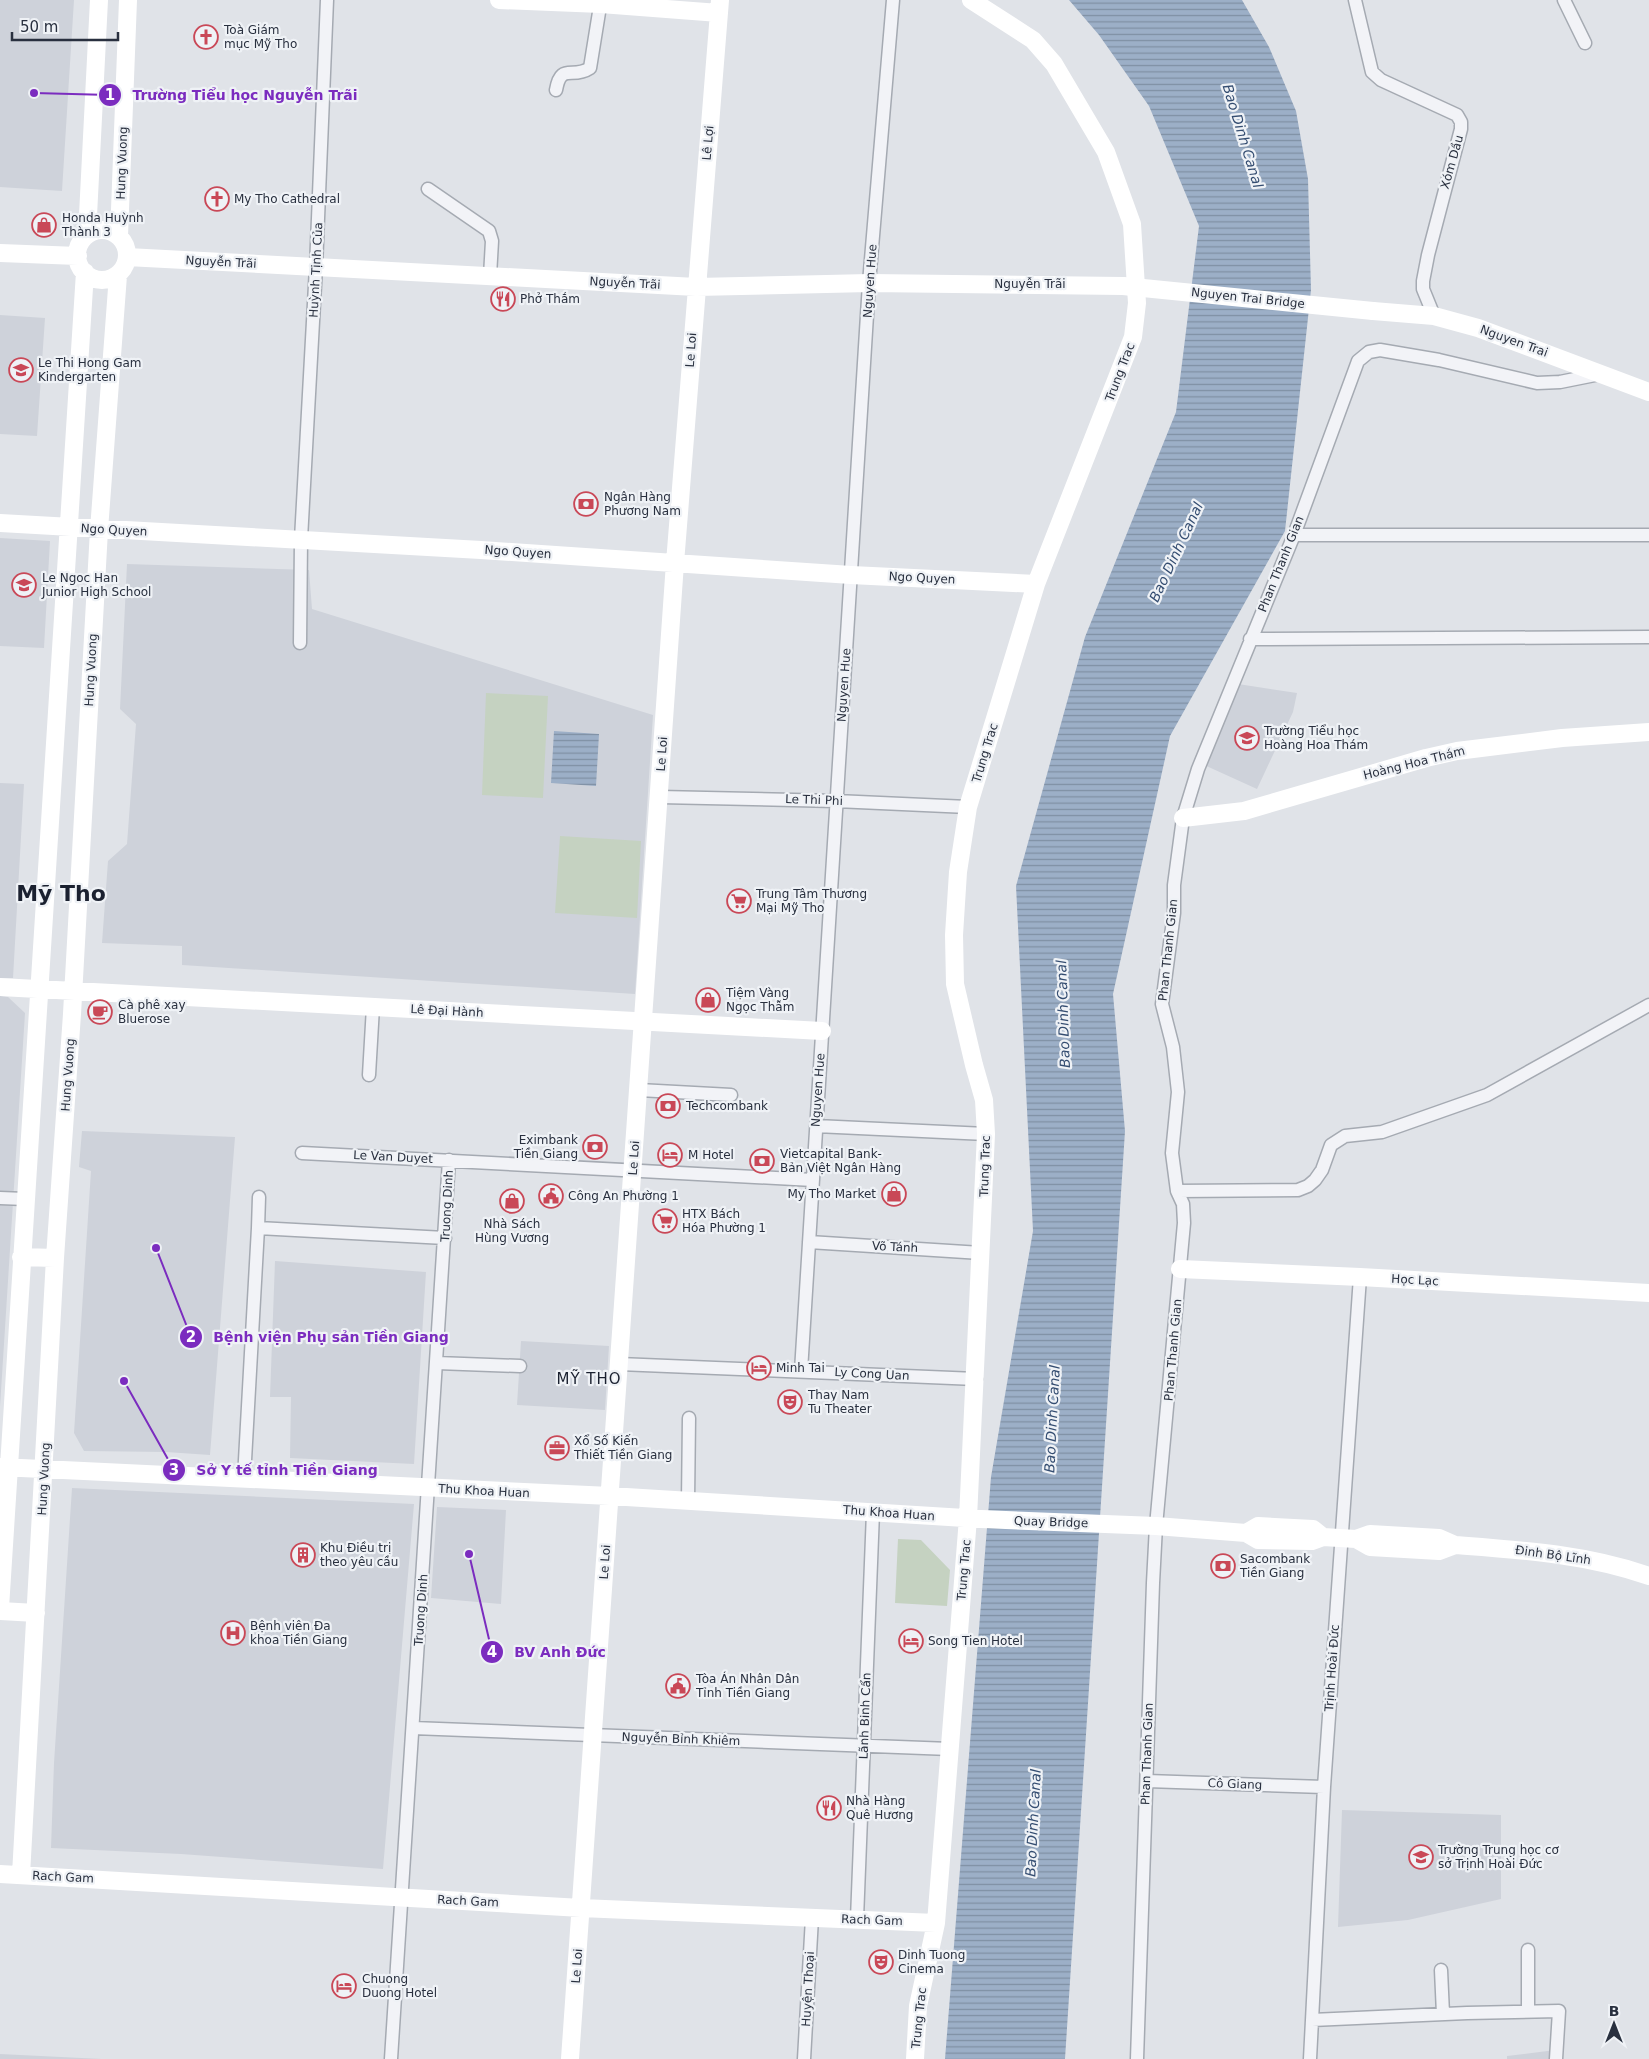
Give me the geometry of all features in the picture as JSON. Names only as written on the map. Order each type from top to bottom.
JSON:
[{"type":"main road","points":[[87,235],[99,0]]},
{"type":"main road","name":"Hung Vuong","points":[[119,236],[128,0]]},
{"type":"main road","points":[[499,0],[719,7]]},
{"type":"main road","name":"Trung Trac","points":[[915,2059],[918,2006],[936,1923],[950,1749],[974,1519],[976,1379],[986,1134],[984,1100],[955,984],[954,934],[957,890],[968,807],[1036,584],[1133,337],[1138,303],[1132,224],[1106,152],[1054,64],[1039,46],[1033,40],[971,0]]},
{"type":"main road","name":"Lê Lợi","points":[[696,287],[719,7]]},
{"type":"main road","points":[[96,230],[111,232],[119,236],[124,242],[128,257],[118,275],[110,279],[101,280],[91,278],[84,272],[78,256],[82,241],[87,235],[96,230]]},
{"type":"main road","points":[[0,253],[78,256]]},
{"type":"main road","name":"Nguyễn Trãi","points":[[128,257],[696,287],[869,283],[1123,286]]},
{"type":"main road","points":[[36,1613],[0,1610],[4,1467],[25,1199],[84,272]]},
{"type":"main road","name":"Hung Vuong","points":[[21,1875],[45,1470],[55,1258],[73,989],[99,530],[118,275]]},
{"type":"main road","name":"Nguyen Trai Bridge","points":[[1123,286],[1373,311]]},
{"type":"main road","name":"Le Loi","points":[[570,2059],[696,287]]},
{"type":"main road","name":"Nguyen Trai","points":[[1373,311],[1434,316],[1514,340],[1649,392]]},
{"type":"main road","name":"Ngo Quyen","points":[[0,524],[301,539],[851,575],[1036,584]]},
{"type":"main road","name":"Hoàng Hoa Thám","points":[[1183,818],[1244,811],[1458,751],[1562,738],[1649,732]]},
{"type":"main road","points":[[0,987],[39,988]]},
{"type":"main road","name":"Lê Đại Hành","points":[[39,988],[644,1023],[822,1031]]},
{"type":"main road","points":[[21,1256],[55,1258]]},
{"type":"main road","name":"Học Lạc","points":[[1180,1269],[1649,1293]]},
{"type":"main road","name":"Thu Khoa Huan","points":[[4,1467],[610,1496],[974,1519]]},
{"type":"main road","name":"Quay Bridge","points":[[974,1519],[1133,1525]]},
{"type":"main road","name":"Đinh Bộ Lĩnh","points":[[1133,1525],[1246,1533],[1258,1540],[1312,1542],[1340,1538],[1370,1547],[1439,1551],[1455,1544],[1565,1555],[1604,1562],[1649,1576]]},
{"type":"main road","name":"Rach Gam","points":[[0,1874],[581,1908],[936,1923]]},
{"type":"street","name":"Huỳnh Tịnh Của","points":[[300,643],[301,539],[316,267],[327,0]]},
{"type":"street","name":"Nguyen Hue","points":[[801,1371],[869,283],[893,0]]},
{"type":"street","name":"Xóm Dầu","points":[[1355,0],[1372,72],[1381,80],[1457,115],[1461,122],[1461,129],[1440,204],[1423,281],[1423,289],[1434,316]]},
{"type":"street","points":[[1564,0],[1585,43]]},
{"type":"street","points":[[556,90],[558,78],[561,75],[566,73],[580,74],[590,68],[601,2]]},
{"type":"street","points":[[428,189],[489,231],[492,241],[490,276]]},
{"type":"street","name":"Phan Thanh Gian","points":[[1137,2059],[1156,1526],[1184,1223],[1183,1204],[1177,1191],[1172,1153],[1178,1092],[1173,1047],[1162,1004],[1174,913],[1174,885],[1183,818],[1198,769],[1294,535],[1358,361],[1369,352],[1392,350],[1538,383],[1560,382],[1602,374]]},
{"type":"street","points":[[1294,535],[1649,535]]},
{"type":"street","points":[[1250,639],[1649,637]]},
{"type":"street","name":"Le Thi Phi","points":[[660,796],[968,807]]},
{"type":"street","points":[[1177,1191],[1298,1190],[1308,1186],[1322,1170],[1332,1144],[1345,1136],[1382,1132],[1487,1095],[1649,1005]]},
{"type":"street","points":[[368,1075],[373,1007]]},
{"type":"street","points":[[639,1090],[731,1095]]},
{"type":"street","points":[[816,1126],[986,1134]]},
{"type":"street","name":"Le Van Duyet","points":[[302,1153],[813,1180]]},
{"type":"street","name":"Truong Dinh","points":[[392,2059],[449,1160]]},
{"type":"street","points":[[0,1198],[25,1199]]},
{"type":"street","points":[[244,1478],[259,1198]]},
{"type":"street","points":[[258,1228],[445,1238]]},
{"type":"street","name":"Võ Tánh","points":[[809,1242],[981,1252]]},
{"type":"street","name":"Trịnh Hoài Đức","points":[[1310,2059],[1324,1787],[1340,1538],[1360,1277]]},
{"type":"street","points":[[437,1363],[520,1366]]},
{"type":"street","name":"Ly Cong Uan","points":[[619,1364],[976,1379]]},
{"type":"street","points":[[688,1501],[689,1418]]},
{"type":"street","name":"Lãnh Binh Cẩn","points":[[857,1919],[873,1512]]},
{"type":"street","name":"Nguyễn Bỉnh Khiêm","points":[[413,1728],[950,1749]]},
{"type":"street","name":"Cô Giang","points":[[1146,1781],[1324,1787]]},
{"type":"street","name":"Huyện Thoại","points":[[804,2059],[812,1918]]},
{"type":"street","points":[[1528,1950],[1528,2011]]},
{"type":"street","points":[[1441,1970],[1443,2014]]},
{"type":"street","points":[[1312,2020],[1559,2011],[1556,2059]]},
{"type":"shaded area","points":[[0,0],[74,0],[62,191],[0,187]]},
{"type":"shaded area","name":"Le Thi Hong Gam Kindergarten","points":[[0,315],[45,318],[37,436],[0,434]]},
{"type":"shaded area","name":"Le Ngoc Han Junior High School","points":[[0,538],[50,541],[44,648],[0,646]]},
{"type":"shaded area","points":[[127,564],[309,570],[312,609],[653,715],[635,994],[182,965],[182,946],[102,943],[108,861],[127,844],[136,724],[120,709]]},
{"type":"shaded area","name":"Trường Tiểu học Hoàng Hoa Thám","points":[[1238,684],[1297,693],[1293,712],[1257,789],[1202,764]]},
{"type":"shaded area","points":[[0,783],[24,784],[13,978],[0,978]]},
{"type":"shaded area","points":[[0,996],[8,997],[25,1013],[0,1407]]},
{"type":"shaded area","points":[[82,1131],[235,1137],[210,1455],[166,1452],[84,1451],[74,1433],[91,1171],[79,1167]]},
{"type":"shaded area","points":[[275,1261],[426,1272],[414,1464],[290,1458],[291,1397],[270,1397]]},
{"type":"shaded area","points":[[521,1341],[609,1346],[605,1410],[517,1405]]},
{"type":"shaded area","name":"Bệnh viện Đa khoa Tiền Giang","points":[[72,1488],[414,1504],[383,1869],[181,1854],[51,1848],[54,1763]]},
{"type":"shaded area","points":[[437,1507],[506,1510],[501,1604],[431,1598]]},
{"type":"shaded area","name":"Trường Trung học cơ sở Trịnh Hoài Đức","points":[[1342,1810],[1501,1815],[1501,1899],[1408,1920],[1338,1927]]},
{"type":"shaded area","points":[[1563,2049],[1563,2059],[1507,2059],[1507,2056]]},
{"type":"shaded area","points":[[0,2054],[102,2059],[0,2059]]},
{"type":"green space","points":[[486,693],[548,696],[543,798],[482,795]]},
{"type":"green space","points":[[560,836],[641,841],[637,918],[555,913]]},
{"type":"green space","points":[[898,1539],[921,1540],[950,1570],[947,1606],[895,1603]]},
{"type":"water","name":"Bao Dinh Canal","points":[[1069,0],[1242,0],[1269,47],[1296,111],[1308,179],[1311,290],[1285,531],[1170,736],[1113,994],[1125,1131],[1065,2059],[945,2059],[991,1477],[1033,1231],[1016,886],[1085,637],[1176,412],[1199,226],[1149,106],[1099,35]]},
{"type":"water","points":[[554,731],[599,734],[596,786],[551,783]]},
{"type":"place","name":"Toà Giám mục Mỹ Tho","points":[[206,37]]},
{"type":"place","name":"Trường Tiểu học Nguyễn Trãi","points":[[34,93]]},
{"type":"place","name":"My Tho Cathedral","points":[[217,199]]},
{"type":"place","name":"Honda Huỳnh Thành 3","points":[[44,225]]},
{"type":"place","name":"Phở Thắm","points":[[503,299]]},
{"type":"place","name":"Le Thi Hong Gam Kindergarten","points":[[21,370]]},
{"type":"place","name":"Ngân Hàng Phương Nam","points":[[586,504]]},
{"type":"place","name":"Le Ngoc Han Junior High School","points":[[24,585]]},
{"type":"place","name":"Trường Tiểu học Hoàng Hoa Thám","points":[[1247,738]]},
{"type":"place","name":"Trung Tâm Thương Mại Mỹ Tho","points":[[739,901]]},
{"type":"place","name":"Tiệm Vàng Ngọc Thẫm","points":[[708,1000]]},
{"type":"place","name":"Cà phê xay Bluerose","points":[[100,1012]]},
{"type":"place","name":"Techcombank","points":[[668,1106]]},
{"type":"place","name":"Eximbank Tiền Giang","points":[[595,1147]]},
{"type":"place","name":"M Hotel","points":[[670,1155]]},
{"type":"place","name":"Vietcapital Bank- Bản Việt Ngân Hàng","points":[[762,1161]]},
{"type":"place","name":"My Tho Market","points":[[894,1194]]},
{"type":"place","name":"Công An Phường 1","points":[[551,1196]]},
{"type":"place","name":"Nhà Sách Hùng Vương","points":[[512,1201]]},
{"type":"place","name":"HTX Bách Hóa Phường 1","points":[[665,1221]]},
{"type":"place","name":"Bệnh viện Phụ sản Tiền Giang","points":[[156,1248]]},
{"type":"place","name":"Minh Tai","points":[[759,1368]]},
{"type":"place","name":"Sở Y tế tỉnh Tiền Giang","points":[[124,1381]]},
{"type":"place","name":"Thay Nam Tu Theater","points":[[790,1402]]},
{"type":"place","name":"Xổ Số Kiến Thiết Tiền Giang","points":[[557,1448]]},
{"type":"place","name":"BV Anh Đức","points":[[469,1554]]},
{"type":"place","name":"Khu Điều trị theo yêu cầu","points":[[303,1555]]},
{"type":"place","name":"Sacombank Tiền Giang","points":[[1223,1566]]},
{"type":"place","name":"Bệnh viện Đa khoa Tiền Giang","points":[[233,1633]]},
{"type":"place","name":"Song Tien Hotel","points":[[911,1641]]},
{"type":"place","name":"Tòa Án Nhân Dân Tỉnh Tiền Giang","points":[[678,1686]]},
{"type":"place","name":"Nhà Hàng Quê Hương","points":[[829,1808]]},
{"type":"place","name":"Trường Trung học cơ sở Trịnh Hoài Đức","points":[[1421,1857]]},
{"type":"place","name":"Dinh Tuong Cinema","points":[[881,1962]]},
{"type":"place","name":"Chuong Duong Hotel","points":[[344,1986]]},
{"type":"district","name":"Mỹ Tho","points":[[61,893]]},
{"type":"district","name":"MỸ THO","points":[[589,1379]]}]
